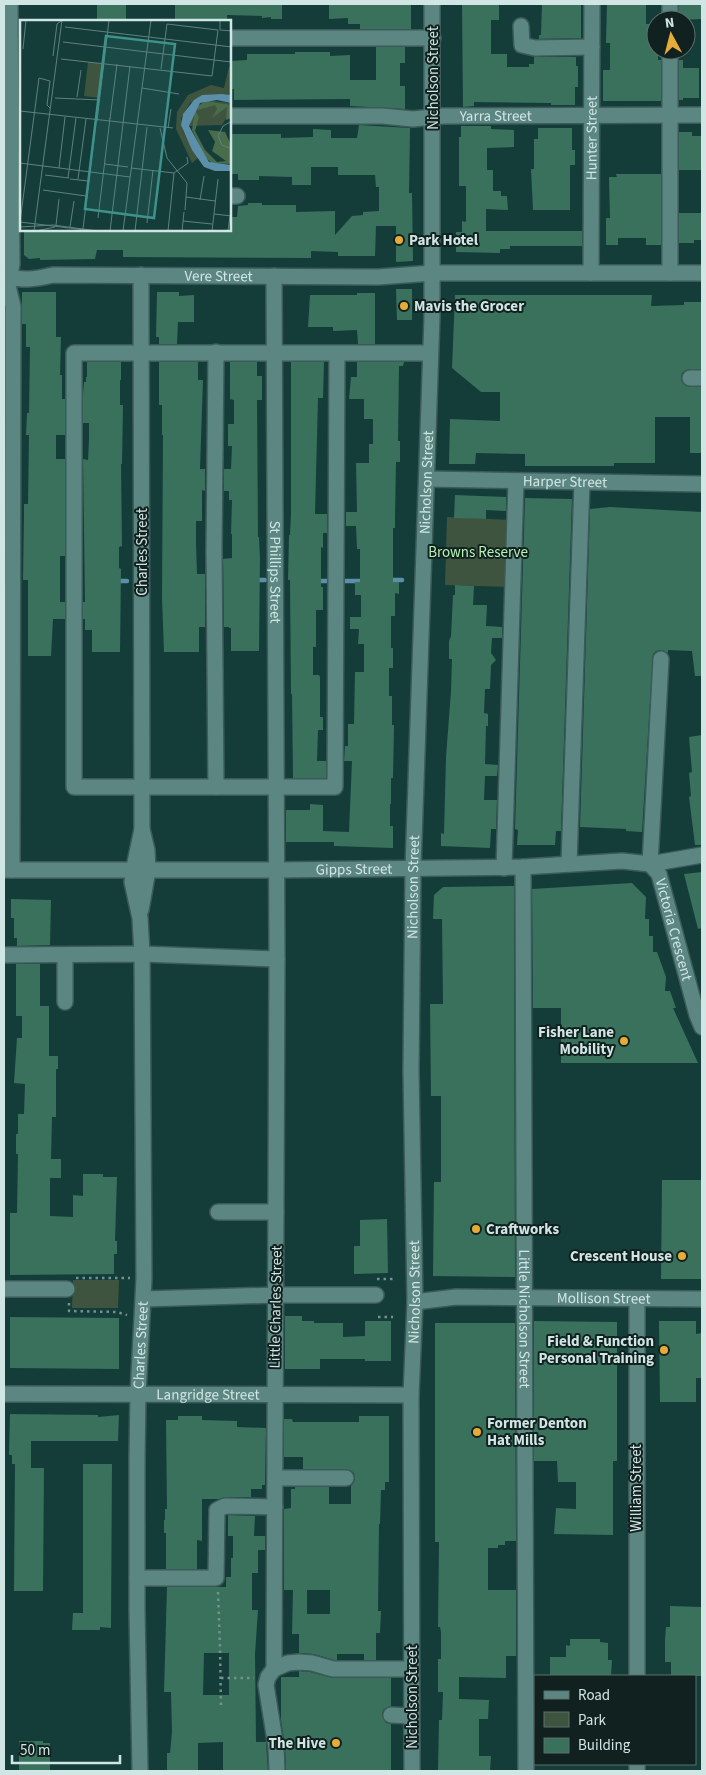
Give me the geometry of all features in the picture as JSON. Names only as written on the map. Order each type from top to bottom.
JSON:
[{"type":"street","points":[[8,870],[8,651],[13,306],[8,292],[7,278],[12,264],[16,194],[12,117],[10,4]]},
{"type":"street","name":"Nicholson Street","points":[[412,1771],[411,1395],[415,1302],[412,1071],[413,869],[433,273],[432,4]]},
{"type":"street","name":"Hunter Street","points":[[591,273],[592,4]]},
{"type":"street","points":[[522,26],[522,45],[535,48],[592,47]]},
{"type":"street","points":[[231,38],[433,38]]},
{"type":"street","points":[[670,60],[670,273]]},
{"type":"street","name":"Yarra Street","points":[[231,116],[382,116],[414,119],[443,116],[702,115]]},
{"type":"street","name":"Vere Street","points":[[7,278],[33,280],[53,275],[378,277],[433,273],[702,273]]},
{"type":"street","name":"Charles Street","points":[[140,1771],[137,1578],[138,1394],[144,1299],[142,954],[140,918],[132,888],[147,850],[142,830],[141,275]]},
{"type":"street","name":"St Phillips Street","points":[[274,276],[276,870]]},
{"type":"street","points":[[216,352],[214,561],[216,786]]},
{"type":"street","points":[[336,353],[335,787],[74,787],[74,353],[430,352]]},
{"type":"street","name":"Harper Street","points":[[427,479],[702,484]]},
{"type":"street","points":[[504,868],[516,481]]},
{"type":"street","points":[[569,864],[582,482]]},
{"type":"street","points":[[650,864],[661,659]]},
{"type":"street","name":"Gipps Street","points":[[8,870],[504,868],[622,860],[650,864],[702,855]]},
{"type":"street","name":"Victoria Crescent","points":[[650,864],[659,874],[694,1006],[702,1027]]},
{"type":"street","name":"Little Nicholson Street","points":[[523,867],[526,1297],[526,1771]]},
{"type":"street","name":"Little Charles Street","points":[[276,870],[275,1478],[271,1673],[266,1685],[266,1693],[276,1747],[277,1771]]},
{"type":"street","points":[[4,954],[142,954],[277,958]]},
{"type":"street","points":[[65,955],[65,1002]]},
{"type":"street","points":[[218,1212],[276,1212]]},
{"type":"street","points":[[4,1289],[69,1290]]},
{"type":"street","points":[[144,1299],[276,1295],[376,1295]]},
{"type":"street","name":"Mollison Street","points":[[415,1302],[456,1297],[702,1299]]},
{"type":"street","name":"William Street","points":[[637,1299],[637,1675]]},
{"type":"street","name":"Langridge Street","points":[[4,1394],[411,1395]]},
{"type":"street","points":[[275,1478],[346,1478]]},
{"type":"street","points":[[137,1578],[216,1578],[217,1510],[225,1506],[274,1507]]},
{"type":"street","points":[[271,1673],[288,1663],[299,1662],[312,1662],[334,1669],[411,1669]]},
{"type":"street","points":[[390,1715],[411,1716]]},
{"type":"path","points":[[143,1315],[127,1315],[117,1312],[69,1311],[69,1290],[144,1278]]},
{"type":"path","points":[[377,1279],[394,1279]]},
{"type":"path","points":[[378,1317],[393,1317]]},
{"type":"path","points":[[216,1578],[219,1612],[221,1707]]},
{"type":"path","points":[[220,1678],[271,1673]]},
{"type":"green space","name":"Browns Reserve","points":[[447,517],[512,520],[510,587],[445,585]]},
{"type":"green space","points":[[73,1280],[119,1280],[118,1308],[72,1308]]},
{"type":"building","points":[[97,4],[126,4],[126,20],[97,20]]},
{"type":"building","points":[[175,4],[282,4],[282,19],[262,18],[262,16],[227,15],[227,19],[175,20]]},
{"type":"building","points":[[329,4],[411,4],[411,29],[360,29],[360,24],[348,24],[348,18],[329,19]]},
{"type":"building","points":[[462,4],[499,4],[499,20],[491,20],[491,54],[507,54],[507,67],[529,67],[529,64],[534,64],[534,57],[576,57],[578,87],[575,87],[575,105],[474,102],[474,106],[463,107]]},
{"type":"building","points":[[542,4],[581,4],[581,38],[539,39],[539,35],[541,35]]},
{"type":"building","points":[[607,4],[646,4],[646,60],[661,60],[661,101],[603,101],[603,70],[610,70],[610,43],[606,43]]},
{"type":"building","points":[[679,4],[702,4],[702,19],[696,19],[696,10],[679,10]]},
{"type":"building","points":[[376,47],[405,47],[405,63],[400,63],[400,86],[405,86],[405,109],[350,106],[350,99],[234,100],[234,89],[231,89],[231,61],[247,60],[247,54],[330,52],[330,56],[350,55],[350,80],[376,80]]},
{"type":"building","points":[[679,60],[683,60],[683,68],[699,68],[699,98],[683,98],[683,100],[679,100]]},
{"type":"building","points":[[359,125],[410,128],[409,193],[412,193],[413,261],[396,262],[396,226],[376,226],[375,256],[338,256],[338,252],[311,251],[311,258],[123,257],[123,250],[97,250],[95,259],[40,260],[40,258],[29,259],[24,255],[24,231],[231,231],[231,217],[237,217],[238,206],[248,205],[248,203],[296,205],[296,212],[335,211],[335,235],[352,216],[363,215],[363,212],[379,211],[379,187],[376,187],[375,175],[338,175],[338,167],[311,167],[311,185],[292,185],[292,177],[259,176],[259,180],[238,180],[238,174],[231,174],[231,134],[281,134],[281,138],[313,137],[313,129],[331,130],[331,138],[357,138]]},
{"type":"building","points":[[461,126],[491,126],[491,129],[514,130],[514,147],[487,148],[487,170],[493,170],[493,191],[501,191],[501,196],[507,196],[508,210],[486,209],[486,231],[582,231],[582,246],[510,246],[510,249],[500,249],[500,253],[456,252],[456,232],[462,232],[462,221],[466,222],[466,186],[459,186],[459,137],[461,137]]},
{"type":"building","points":[[538,128],[572,128],[572,150],[575,150],[575,165],[570,165],[570,210],[533,210],[531,169],[534,169],[534,139],[538,139]]},
{"type":"building","points":[[679,132],[692,132],[692,136],[702,136],[702,170],[679,170]]},
{"type":"building","points":[[616,174],[661,174],[661,245],[646,245],[646,238],[618,238],[618,245],[606,245],[606,218],[610,218],[609,177],[617,177]]},
{"type":"building","points":[[679,213],[702,213],[702,240],[694,240],[694,243],[679,243]]},
{"type":"building","name":"Mavis the Grocer","points":[[396,289],[412,289],[412,320],[397,320]]},
{"type":"building","points":[[22,292],[56,292],[56,337],[61,337],[60,375],[62,375],[62,399],[65,399],[65,435],[56,435],[56,459],[65,459],[65,556],[60,556],[60,602],[65,602],[65,619],[53,619],[51,656],[28,656],[28,580],[23,580],[24,504],[28,504],[29,435],[26,435],[27,413],[29,413],[30,347],[26,347],[26,324],[22,324]]},
{"type":"building","points":[[157,292],[179,292],[179,296],[194,295],[194,322],[178,322],[177,344],[159,344],[159,337],[156,337]]},
{"type":"building","points":[[357,293],[375,293],[375,344],[358,344],[357,330],[333,331],[333,327],[308,327],[310,295],[357,295]]},
{"type":"building","points":[[455,295],[652,295],[651,306],[684,305],[684,302],[702,302],[702,369],[686,370],[682,373],[681,378],[686,386],[702,387],[702,453],[690,453],[690,417],[655,417],[655,463],[614,463],[614,466],[525,466],[525,454],[476,453],[475,464],[449,464],[450,419],[500,421],[500,392],[481,392],[452,368]]},
{"type":"building","points":[[87,362],[121,362],[120,405],[123,405],[121,464],[122,546],[119,547],[119,568],[121,569],[120,652],[92,652],[92,630],[85,630],[85,619],[83,619],[83,602],[85,602],[83,459],[88,460],[89,423],[83,423],[83,394],[84,382],[86,382],[87,377]]},
{"type":"building","points":[[159,362],[198,362],[198,380],[203,380],[200,469],[205,469],[205,491],[202,490],[202,521],[196,521],[196,544],[197,574],[205,574],[205,627],[199,627],[199,652],[164,652],[162,598],[163,435],[162,405],[159,405]]},
{"type":"building","points":[[230,362],[257,362],[257,376],[262,376],[262,400],[257,400],[258,537],[260,558],[259,651],[231,651],[231,628],[224,627],[223,559],[232,558],[232,500],[229,500],[229,491],[224,491],[224,469],[231,469],[232,446],[228,446],[228,424],[234,424],[234,400],[230,399]]},
{"type":"building","points":[[291,362],[324,362],[323,398],[318,398],[315,514],[327,514],[327,533],[323,533],[323,548],[321,547],[323,610],[316,610],[316,647],[313,647],[313,675],[319,675],[320,677],[320,717],[323,717],[323,730],[318,730],[317,761],[326,761],[326,778],[293,778],[290,580],[288,580],[291,514]]},
{"type":"building","points":[[357,362],[404,362],[403,366],[399,366],[398,441],[400,441],[400,462],[396,462],[395,528],[393,528],[393,582],[399,582],[399,594],[395,593],[395,616],[391,616],[393,668],[389,668],[389,696],[392,696],[392,725],[394,725],[393,778],[391,778],[390,804],[393,848],[334,846],[334,842],[286,842],[286,810],[310,810],[310,804],[323,805],[323,831],[349,832],[352,761],[344,761],[345,746],[348,746],[348,724],[354,724],[355,672],[364,672],[364,644],[358,644],[359,629],[350,629],[350,617],[361,617],[361,595],[355,595],[355,582],[360,582],[360,549],[357,549],[356,526],[346,526],[346,512],[357,512],[356,463],[369,463],[369,444],[373,444],[373,419],[364,419],[364,399],[349,399],[351,377],[357,377]]},
{"type":"building","points":[[455,495],[506,497],[506,511],[486,510],[486,519],[454,518]]},
{"type":"building","points":[[525,498],[572,499],[561,831],[556,831],[555,845],[517,845],[518,830],[515,829]]},
{"type":"building","points":[[610,507],[702,512],[702,676],[695,676],[692,651],[668,650],[668,653],[661,650],[653,654],[642,832],[626,831],[626,829],[580,827],[590,509]]},
{"type":"building","points":[[455,585],[474,586],[473,605],[487,605],[486,626],[502,627],[502,638],[492,638],[491,653],[496,660],[491,665],[490,689],[485,689],[484,713],[488,714],[488,726],[486,726],[485,764],[498,765],[497,776],[485,776],[484,800],[497,800],[496,829],[491,829],[490,848],[441,846],[441,833],[444,834],[446,757],[451,691],[452,659],[449,659],[449,641]]},
{"type":"building","points":[[702,735],[702,845],[695,845],[689,797],[691,796],[689,773],[692,772],[689,737]]},
{"type":"building","points":[[702,872],[702,928],[698,929],[684,874]]},
{"type":"building","points":[[632,883],[646,897],[645,919],[649,919],[649,936],[653,936],[653,952],[657,952],[666,977],[665,991],[670,991],[676,1008],[673,1008],[698,1063],[561,1063],[561,1008],[533,1008],[532,889]]},
{"type":"building","points":[[514,886],[515,1277],[433,1276],[434,1182],[441,1182],[441,1096],[431,1096],[430,1004],[443,1004],[442,919],[433,919],[434,895],[443,887]]},
{"type":"building","points":[[11,899],[51,900],[50,945],[17,946],[17,938],[14,938],[14,918],[11,918]]},
{"type":"building","points":[[16,964],[40,964],[40,1006],[49,1006],[49,1056],[58,1056],[58,1069],[56,1069],[56,1117],[52,1117],[51,1159],[61,1159],[61,1178],[50,1178],[50,1216],[73,1217],[73,1195],[83,1196],[83,1174],[103,1174],[103,1177],[117,1177],[115,1241],[117,1241],[117,1254],[114,1254],[114,1274],[10,1275],[10,1213],[17,1213],[18,1154],[16,1154],[16,1134],[18,1134],[18,1114],[24,1114],[25,1084],[14,1083],[17,1038],[22,1038],[22,1016],[16,1016]]},
{"type":"building","points":[[662,1180],[702,1180],[702,1279],[661,1279]]},
{"type":"building","points":[[387,1219],[388,1273],[354,1274],[354,1246],[360,1246],[360,1220]]},
{"type":"building","points":[[285,1316],[302,1316],[302,1321],[314,1321],[314,1323],[343,1323],[343,1337],[365,1336],[365,1321],[391,1321],[391,1361],[320,1359],[320,1369],[285,1369]]},
{"type":"building","points":[[10,1317],[119,1318],[119,1369],[10,1368]]},
{"type":"building","points":[[534,1321],[617,1322],[617,1461],[613,1461],[613,1535],[554,1534],[556,1508],[576,1509],[576,1482],[558,1482],[557,1461],[534,1461]]},
{"type":"building","points":[[659,1321],[696,1321],[696,1334],[702,1333],[702,1378],[696,1378],[696,1402],[660,1402]]},
{"type":"building","points":[[435,1323],[515,1323],[516,1541],[505,1541],[505,1545],[498,1545],[498,1548],[488,1548],[488,1590],[516,1590],[516,1656],[506,1656],[506,1678],[459,1677],[459,1699],[489,1700],[488,1719],[479,1719],[479,1756],[491,1756],[490,1771],[438,1771],[439,1720],[442,1720],[443,1692],[438,1692],[438,1659],[441,1659],[441,1632],[440,1627],[438,1627],[439,1542],[435,1542]]},
{"type":"building","points":[[10,1414],[98,1415],[98,1417],[119,1415],[118,1441],[31,1441],[31,1468],[44,1468],[43,1591],[14,1591],[15,1464],[12,1464],[12,1455],[9,1455]]},
{"type":"building","points":[[178,1416],[202,1416],[202,1420],[237,1421],[237,1427],[266,1428],[265,1485],[262,1485],[262,1489],[251,1489],[251,1497],[202,1499],[202,1541],[197,1540],[197,1569],[166,1569],[164,1520],[165,1509],[167,1509],[166,1420],[178,1420]]},
{"type":"building","points":[[359,1416],[389,1416],[389,1482],[385,1482],[385,1490],[381,1490],[379,1524],[378,1611],[381,1611],[380,1633],[376,1633],[376,1660],[364,1660],[364,1654],[337,1654],[337,1660],[334,1660],[314,1654],[299,1653],[299,1634],[292,1634],[293,1590],[284,1590],[284,1509],[291,1508],[291,1489],[295,1489],[295,1487],[329,1487],[329,1504],[351,1504],[351,1486],[355,1478],[354,1473],[350,1470],[303,1469],[303,1457],[284,1457],[284,1419],[292,1419],[293,1422],[359,1422]],"holes":[[[307,1590],[330,1590],[330,1614],[307,1614]]]},
{"type":"building","points":[[83,1464],[112,1464],[111,1628],[100,1627],[100,1630],[72,1630],[73,1613],[83,1613]]},
{"type":"building","points":[[228,1515],[255,1516],[254,1536],[265,1536],[265,1550],[258,1550],[258,1573],[252,1573],[252,1610],[258,1610],[255,1654],[256,1742],[266,1742],[268,1771],[223,1771],[223,1742],[198,1743],[198,1771],[167,1771],[167,1753],[170,1753],[172,1732],[171,1692],[164,1692],[167,1587],[226,1587],[226,1577],[231,1577],[231,1558],[233,1558],[233,1536],[228,1536]],"holes":[[[204,1653],[229,1653],[229,1695],[203,1695]]]},
{"type":"building","points":[[670,1606],[702,1607],[702,1676],[671,1675],[671,1662],[665,1662],[666,1627],[670,1627]]},
{"type":"building","points":[[570,1639],[600,1639],[600,1642],[608,1643],[608,1660],[612,1660],[611,1675],[550,1675],[550,1657],[566,1657],[566,1645],[570,1646]]},
{"type":"building","name":"The Hive","points":[[299,1671],[333,1678],[391,1678],[391,1706],[383,1710],[382,1715],[386,1723],[391,1724],[391,1771],[286,1771],[281,1720],[281,1677],[299,1677]]},
{"type":"building","points":[[19,1741],[43,1741],[43,1743],[50,1743],[50,1771],[19,1771]]},
{"type":"waterway","points":[[256,580],[265,580]]},
{"type":"waterway","points":[[388,580],[402,580]]},
{"type":"waterway","points":[[116,581],[127,581]]},
{"type":"waterway","points":[[317,581],[332,581]]},
{"type":"waterway","points":[[339,581],[365,581]]},
{"type":"place","name":"Park Hotel","points":[[399,240]]},
{"type":"place","name":"Mavis the Grocer","points":[[404,306]]},
{"type":"place","name":"Fisher Lane Mobility","points":[[624,1041]]},
{"type":"place","name":"Craftworks","points":[[476,1229]]},
{"type":"place","name":"Crescent House","points":[[682,1256]]},
{"type":"place","name":"Field & Function Personal Training","points":[[664,1350]]},
{"type":"place","name":"Former Denton Hat Mills","points":[[477,1432]]},
{"type":"place","name":"The Hive","points":[[336,1743]]}]
